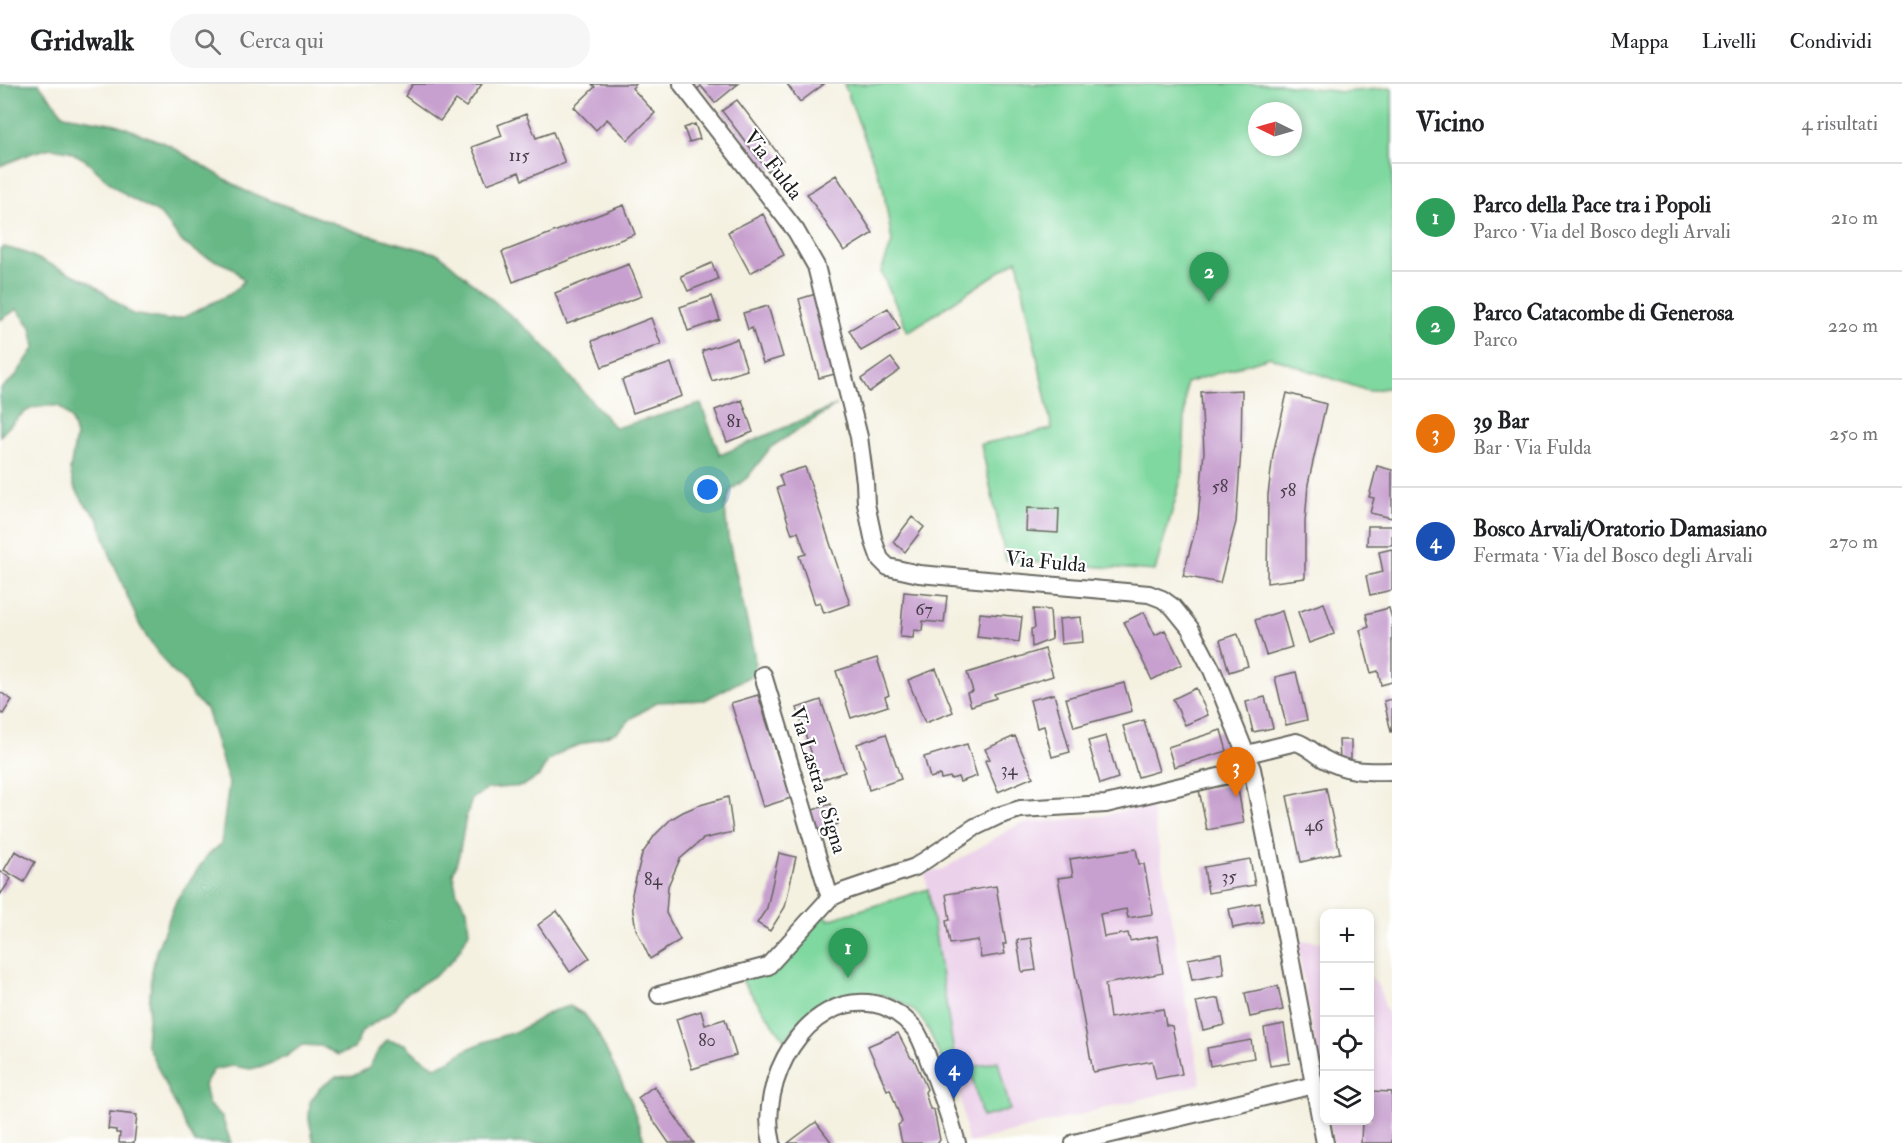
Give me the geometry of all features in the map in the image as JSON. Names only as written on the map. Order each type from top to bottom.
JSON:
[{"type":"street","name":"Via Fulda","points":[[682,84],[796,231],[816,266],[859,437],[866,504],[880,559],[888,567],[919,574],[1149,594],[1173,607],[1190,628],[1212,670],[1250,761],[1325,1143]]},
{"type":"street","name":"Via Lastra a Signa","points":[[763,675],[830,898]]},
{"type":"street","points":[[659,995],[768,966],[830,898],[915,867],[975,827],[1020,809],[1106,804],[1250,761],[1296,742],[1304,744],[1339,767],[1362,772],[1392,771]]},
{"type":"street","points":[[772,1143],[769,1121],[773,1093],[783,1063],[797,1039],[810,1023],[826,1013],[848,1004],[858,1003],[880,1005],[903,1017],[914,1028],[934,1074],[957,1143]]},
{"type":"street","points":[[1074,1143],[1314,1085]]},
{"type":"shaded area","points":[[1151,804],[1201,1084],[968,1143],[925,873],[943,869],[1019,824],[1102,816]]},
{"type":"shaded area","points":[[1297,942],[1320,942],[1320,1071]]},
{"type":"shaded area","points":[[1374,981],[1379,988],[1392,1030],[1392,1143],[1333,1143],[1330,1125],[1374,1125]]},
{"type":"green space","points":[[0,84],[39,84],[64,115],[116,124],[169,145],[245,191],[361,233],[439,254],[537,338],[615,428],[701,404],[720,455],[837,405],[771,447],[747,478],[731,490],[725,509],[728,537],[754,653],[756,673],[705,700],[657,702],[632,718],[617,732],[565,750],[548,761],[539,776],[523,786],[487,789],[472,799],[453,874],[457,894],[467,909],[469,932],[461,948],[450,963],[436,975],[405,994],[394,1010],[362,1031],[354,1049],[338,1055],[321,1046],[302,1045],[287,1056],[269,1064],[251,1069],[232,1066],[213,1070],[204,1085],[208,1104],[222,1117],[231,1143],[195,1143],[146,1043],[152,971],[156,952],[176,901],[207,856],[221,844],[229,783],[206,709],[170,669],[139,624],[109,552],[98,518],[84,503],[74,486],[70,470],[76,436],[71,419],[59,406],[39,407],[19,416],[0,436],[0,389],[15,377],[35,347],[31,327],[17,309],[0,320],[0,249],[4,247],[23,252],[90,282],[132,314],[168,320],[184,317],[232,293],[244,281],[233,268],[200,254],[183,243],[160,214],[127,196],[84,159],[69,151],[51,148],[0,166]]},
{"type":"green space","points":[[844,84],[1282,84],[1341,92],[1392,88],[1392,387],[1368,391],[1270,357],[1186,383],[1183,473],[1155,571],[1006,560],[981,444],[1052,429],[1017,260],[908,332],[881,272],[892,242],[883,187]]},
{"type":"green space","points":[[928,889],[955,1060],[943,1063],[927,1028],[914,1011],[894,999],[871,993],[847,994],[826,1002],[784,1039],[742,981],[826,914],[828,920]]},
{"type":"green space","points":[[570,1006],[585,1015],[596,1030],[630,1099],[645,1143],[314,1143],[309,1119],[310,1102],[320,1088],[335,1077],[353,1076],[369,1068],[387,1040],[405,1044],[435,1067],[484,1042],[520,1030],[552,1011]]},
{"type":"green space","points":[[998,1061],[1010,1110],[982,1117],[970,1068]]},
{"type":"building","points":[[413,84],[482,84],[466,107],[456,100],[440,121],[405,96]]},
{"type":"building","points":[[592,84],[636,84],[632,88],[655,113],[628,140],[607,119],[596,130],[574,107],[595,87]]},
{"type":"building","points":[[693,84],[738,84],[715,103],[701,86],[697,89]]},
{"type":"building","points":[[787,84],[824,84],[800,102]]},
{"type":"building","points":[[737,100],[783,160],[768,171],[722,111]]},
{"type":"building","points":[[526,114],[536,138],[553,132],[565,163],[522,180],[519,172],[487,184],[472,147],[502,136],[498,125]]},
{"type":"building","points":[[695,124],[700,139],[689,142],[684,128]]},
{"type":"building","points":[[836,175],[873,233],[844,251],[807,194]]},
{"type":"building","points":[[624,205],[635,234],[513,282],[502,252]]},
{"type":"building","points":[[763,214],[784,255],[750,273],[728,232]]},
{"type":"building","points":[[712,263],[718,279],[688,291],[681,276]]},
{"type":"building","points":[[629,264],[642,296],[567,324],[555,293]]},
{"type":"building","points":[[819,293],[839,373],[819,378],[799,299]]},
{"type":"building","points":[[712,296],[720,320],[688,331],[680,307]]},
{"type":"building","points":[[768,306],[783,357],[763,363],[752,328],[748,330],[743,313]]},
{"type":"building","points":[[888,308],[900,329],[861,351],[849,330]]},
{"type":"building","points":[[651,318],[661,344],[602,367],[592,341]]},
{"type":"building","points":[[737,339],[747,370],[712,381],[702,351]]},
{"type":"building","points":[[891,358],[900,370],[869,392],[861,379]]},
{"type":"building","points":[[671,363],[682,396],[633,413],[622,380]]},
{"type":"building","points":[[1242,390],[1236,522],[1220,583],[1183,576],[1198,519],[1204,452],[1201,392]]},
{"type":"building","points":[[1287,393],[1326,404],[1308,484],[1305,578],[1267,583],[1268,495],[1273,454]]},
{"type":"building","points":[[742,400],[753,432],[727,442],[715,410]]},
{"type":"building","points":[[1377,466],[1392,470],[1392,518],[1370,513],[1374,498],[1369,497]]},
{"type":"building","points":[[805,467],[850,604],[824,613],[820,602],[815,604],[799,556],[806,554],[798,532],[792,534],[777,488],[783,486],[779,475]]},
{"type":"building","points":[[1027,508],[1059,509],[1058,533],[1026,531]]},
{"type":"building","points":[[912,517],[924,527],[905,552],[893,542]]},
{"type":"building","points":[[1368,526],[1392,526],[1392,545],[1367,545]]},
{"type":"building","points":[[1392,549],[1392,590],[1370,595],[1366,576],[1383,572],[1379,552]]},
{"type":"building","points":[[904,592],[947,596],[944,623],[923,621],[922,631],[914,630],[913,638],[900,637]]},
{"type":"building","points":[[1324,603],[1334,634],[1309,643],[1298,612]]},
{"type":"building","points":[[1389,608],[1392,619],[1392,682],[1381,685],[1378,671],[1371,673],[1360,630],[1369,627],[1366,614]]},
{"type":"building","points":[[1033,609],[1050,610],[1052,639],[1032,647],[1031,629],[1035,628]]},
{"type":"building","points":[[1282,611],[1292,647],[1266,655],[1255,620]]},
{"type":"building","points":[[1144,612],[1155,635],[1165,630],[1182,664],[1152,680],[1124,622]]},
{"type":"building","points":[[980,613],[1022,617],[1019,642],[977,637]]},
{"type":"building","points":[[1081,617],[1083,642],[1061,644],[1059,619]]},
{"type":"building","points":[[1238,634],[1248,666],[1229,672],[1220,640]]},
{"type":"building","points":[[1045,649],[1053,676],[994,694],[996,698],[971,706],[967,693],[973,691],[967,673]]},
{"type":"building","points":[[877,658],[889,695],[885,697],[888,706],[851,718],[836,671]]},
{"type":"building","points":[[936,669],[953,712],[925,723],[908,680]]},
{"type":"building","points":[[1296,672],[1307,720],[1286,725],[1275,677]]},
{"type":"building","points":[[1124,683],[1132,711],[1074,727],[1066,698]]},
{"type":"building","points":[[1196,688],[1208,715],[1185,725],[1173,699]]},
{"type":"building","points":[[0,692],[12,700],[3,714],[0,712]]},
{"type":"building","points":[[1054,694],[1070,752],[1052,757],[1044,726],[1037,728],[1030,700]]},
{"type":"building","points":[[758,695],[791,798],[763,807],[731,703]]},
{"type":"building","points":[[1265,697],[1273,728],[1253,732],[1246,702]]},
{"type":"building","points":[[1392,699],[1392,732],[1391,732],[1384,701]]},
{"type":"building","points":[[821,700],[845,772],[820,780],[797,708]]},
{"type":"building","points":[[1144,720],[1159,771],[1138,777],[1123,726]]},
{"type":"building","points":[[1221,730],[1227,751],[1174,767],[1168,747]]},
{"type":"building","points":[[886,734],[901,779],[869,790],[863,768],[865,767],[857,744]]},
{"type":"building","points":[[1015,736],[1033,777],[998,792],[985,761],[990,759],[985,749]]},
{"type":"building","points":[[1106,736],[1118,778],[1100,784],[1088,741]]},
{"type":"building","points":[[1339,740],[1351,740],[1351,761],[1340,761]]},
{"type":"building","points":[[967,744],[977,776],[960,782],[958,777],[941,779],[940,775],[930,778],[924,757]]},
{"type":"building","points":[[1237,783],[1244,823],[1207,830],[1199,790]]},
{"type":"building","points":[[1326,788],[1340,853],[1301,862],[1287,796]]},
{"type":"building","points":[[728,797],[733,832],[703,839],[680,859],[668,886],[666,913],[680,940],[650,959],[636,929],[633,912],[632,894],[642,854],[655,835],[671,819],[697,806]]},
{"type":"building","points":[[831,804],[838,824],[817,831],[810,811]]},
{"type":"building","points":[[1136,849],[1139,864],[1144,864],[1153,914],[1128,918],[1126,909],[1100,914],[1104,937],[1128,933],[1130,941],[1157,936],[1163,973],[1105,984],[1110,1018],[1163,1009],[1166,1025],[1172,1026],[1182,1074],[1156,1079],[1152,1061],[1093,1072],[1058,878],[1073,876],[1070,859]]},
{"type":"building","points":[[15,851],[35,862],[24,882],[4,870]]},
{"type":"building","points":[[779,853],[796,857],[785,907],[770,931],[757,923],[767,908]]},
{"type":"building","points":[[1250,859],[1255,885],[1208,893],[1204,867]]},
{"type":"building","points":[[0,871],[11,879],[0,895]]},
{"type":"building","points":[[996,886],[1006,944],[1003,944],[1005,954],[981,958],[978,940],[950,944],[946,921],[950,920],[946,894]]},
{"type":"building","points":[[1260,903],[1263,922],[1233,928],[1229,909]]},
{"type":"building","points":[[557,911],[590,958],[570,972],[538,925]]},
{"type":"building","points":[[1031,938],[1036,970],[1022,972],[1017,940]]},
{"type":"building","points":[[1221,953],[1224,974],[1192,980],[1188,959]]},
{"type":"building","points":[[1278,986],[1283,1010],[1250,1017],[1245,993]]},
{"type":"building","points":[[1219,998],[1225,1025],[1203,1030],[1196,1002]]},
{"type":"building","points":[[701,1011],[705,1025],[725,1019],[736,1055],[692,1069],[676,1019]]},
{"type":"building","points":[[1284,1024],[1290,1063],[1270,1066],[1264,1028]]},
{"type":"building","points":[[898,1033],[911,1058],[914,1059],[927,1089],[925,1092],[930,1109],[934,1110],[940,1140],[938,1143],[902,1143],[898,1125],[902,1122],[890,1089],[887,1090],[868,1046]]},
{"type":"building","points":[[1251,1040],[1254,1058],[1210,1066],[1207,1048]]},
{"type":"building","points":[[654,1086],[694,1143],[669,1143],[638,1098]]},
{"type":"building","points":[[1374,1091],[1392,1092],[1392,1143],[1361,1143],[1362,1125],[1374,1125]]},
{"type":"building","points":[[110,1112],[137,1115],[134,1143],[119,1143],[120,1133],[108,1129]]},
{"type":"building","points":[[816,1122],[832,1143],[788,1143]]},
{"type":"place","name":"Parco Catacombe di Generosa","points":[[1209,302]]},
{"type":"place","name":"39 Bar","points":[[1236,797]]},
{"type":"place","name":"Parco della Pace tra i Popoli","points":[[848,978]]},
{"type":"place","name":"Bosco Arvali/Oratorio Damasiano","points":[[954,1099]]}]
